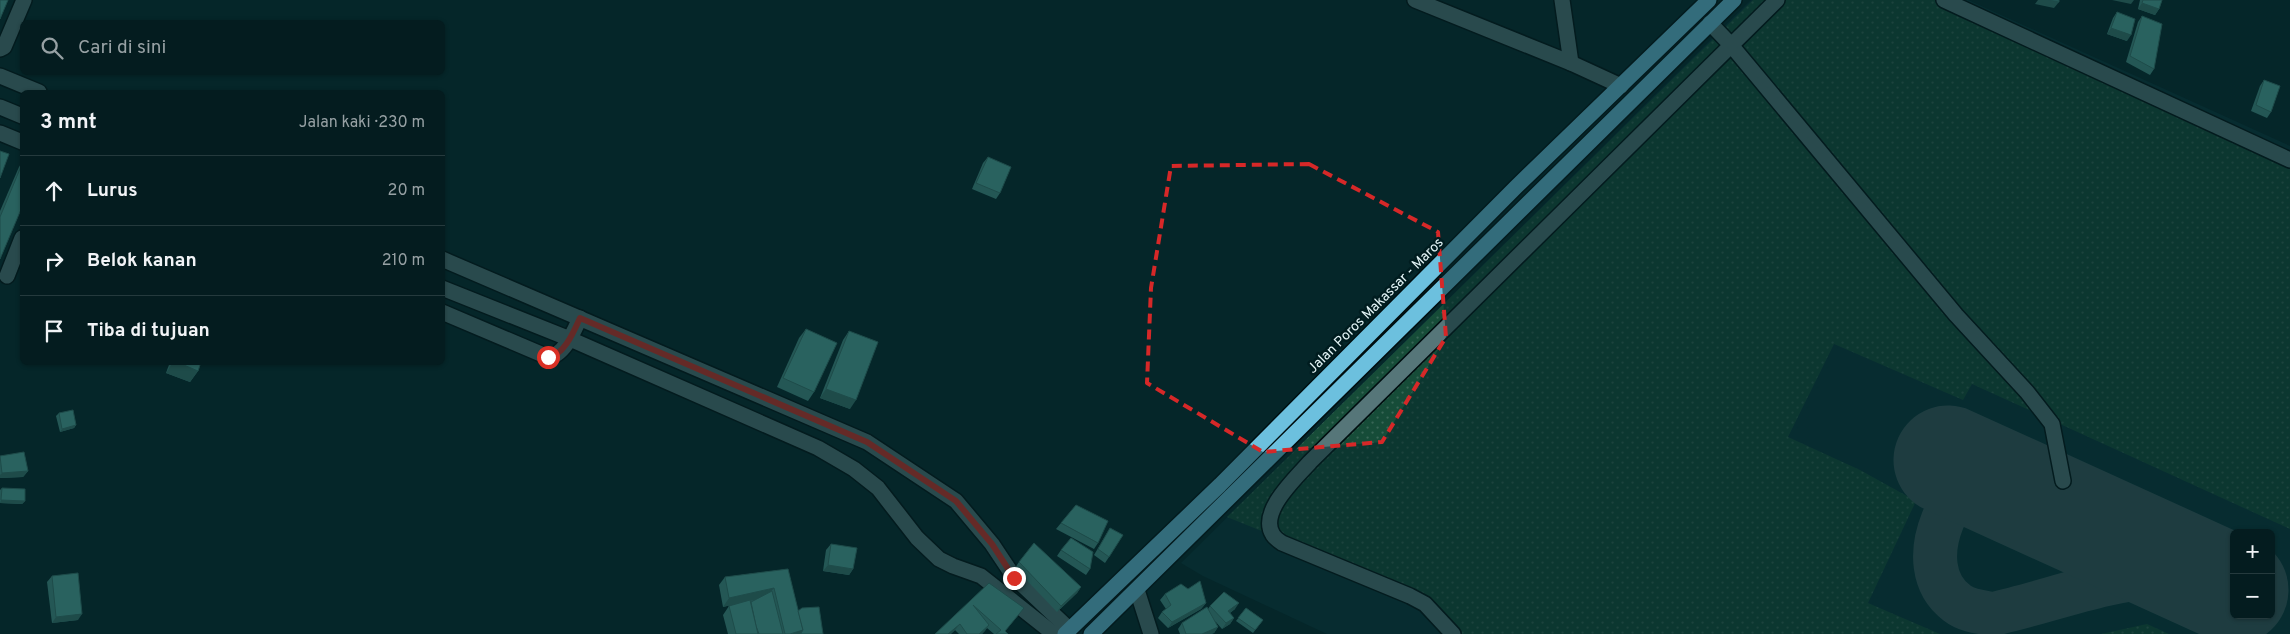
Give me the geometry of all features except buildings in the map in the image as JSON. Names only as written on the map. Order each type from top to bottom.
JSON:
[{"type":"highway","name":"Jalan Poros Makassar - Maros","points":[[1067,632],[1220,484],[1541,163],[1709,0]]},
{"type":"highway","points":[[1091,634],[1734,0]]},
{"type":"highway","points":[[1541,163],[1555,176]]},
{"type":"street","points":[[0,49],[4,47],[24,0]]},
{"type":"street","points":[[1415,0],[1571,63],[1621,86]]},
{"type":"street","points":[[1562,0],[1571,63]]},
{"type":"street","points":[[1454,634],[1425,604],[1410,596],[1282,543],[1273,535],[1270,524],[1271,513],[1280,498],[1310,462],[1777,0]]},
{"type":"street","points":[[1944,0],[2290,160]]},
{"type":"street","points":[[1710,23],[1732,45],[1937,293],[2027,392],[2052,424],[2063,481]]},
{"type":"street","points":[[0,76],[34,90]]},
{"type":"street","points":[[0,107],[20,115]]},
{"type":"street","points":[[0,133],[20,141]]},
{"type":"street","points":[[7,276],[20,243]]},
{"type":"street","points":[[445,261],[867,442],[929,481],[956,501],[992,544],[1014,578],[1067,632]]},
{"type":"street","points":[[445,289],[570,338],[818,448],[854,468],[878,488],[917,538],[939,559],[981,576],[1054,634]]},
{"type":"street","points":[[445,313],[548,357],[556,355],[570,338],[580,318]]},
{"type":"street","points":[[1137,590],[1151,634]]},
{"type":"highlighted area","points":[[1309,164],[1438,232],[1446,337],[1382,442],[1263,452],[1147,383],[1151,288],[1171,166]]},
{"type":"shaded area","points":[[1751,0],[1968,0],[2290,146],[2290,634],[1327,634],[1203,576],[1181,563]]},
{"type":"green space","points":[[1753,0],[1962,0],[2290,156],[2290,529],[1972,384],[1963,400],[1834,344],[1788,437],[1860,470],[1916,501],[1868,603],[1940,634],[1455,634],[1416,594],[1227,517]]},
{"type":"green space","points":[[2147,624],[2169,634],[2101,634]]},
{"type":"taxiway","points":[[2111,534],[2093,508],[2062,481],[2031,463],[2019,459],[2007,459],[1987,466],[1969,480],[1954,499],[1943,520],[1936,543],[1936,566],[1942,586],[1957,603],[1979,612],[1993,614],[2097,586],[2140,578],[2176,576],[2221,584]]},
{"type":"runway","points":[[1948,460],[2230,588]]},
{"type":"route","points":[[548,357],[556,355],[570,338],[580,318],[867,442],[929,481],[956,501],[992,544],[1014,578]]}]
